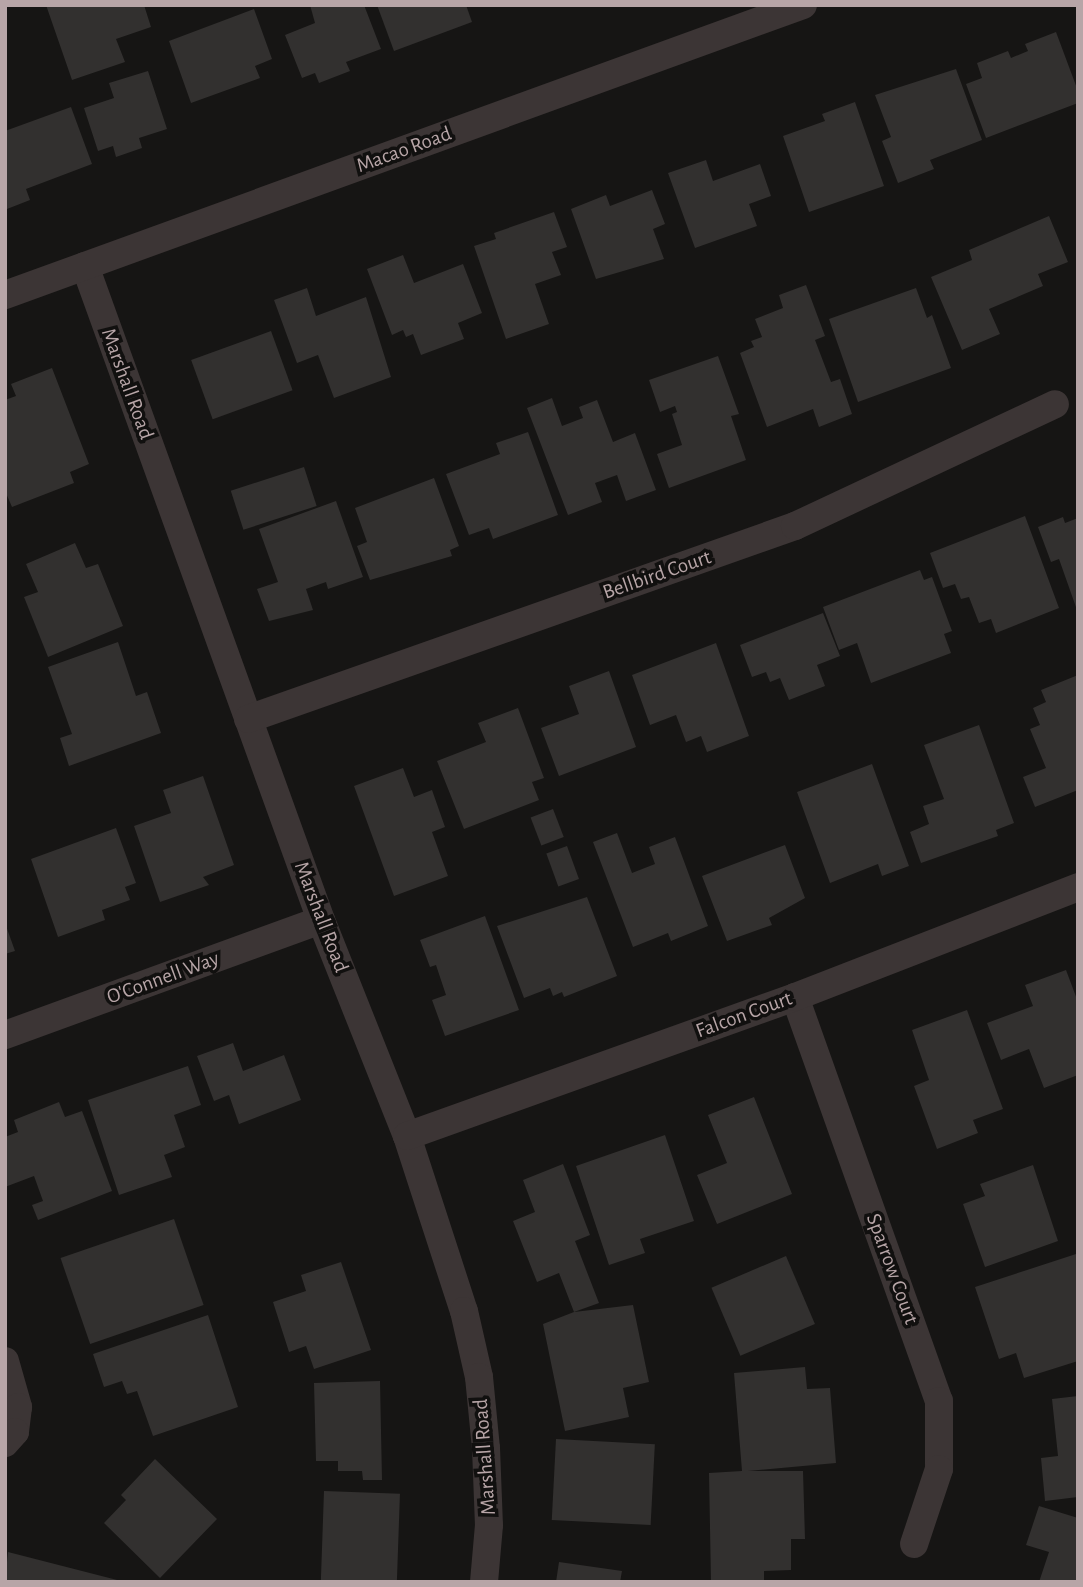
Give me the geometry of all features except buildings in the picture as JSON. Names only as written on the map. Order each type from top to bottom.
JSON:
[{"type":"street","name":"Macao Road","points":[[5,295],[750,14],[803,5]]},
{"type":"street","name":"Marshall Road","points":[[85,266],[321,920],[407,1136],[464,1311],[479,1377],[489,1525],[484,1582]]},
{"type":"street","name":"Bellbird Court","points":[[248,719],[795,526],[1055,404]]},
{"type":"street","name":"Falcon Court","points":[[407,1136],[795,997],[1078,887]]},
{"type":"street","name":"O'Connell Way","points":[[5,1035],[321,920]]},
{"type":"street","name":"Sparrow Court","points":[[795,997],[939,1401],[940,1469],[915,1544]]},
{"type":"street","points":[[5,1361],[18,1407],[15,1432],[5,1443]]}]
